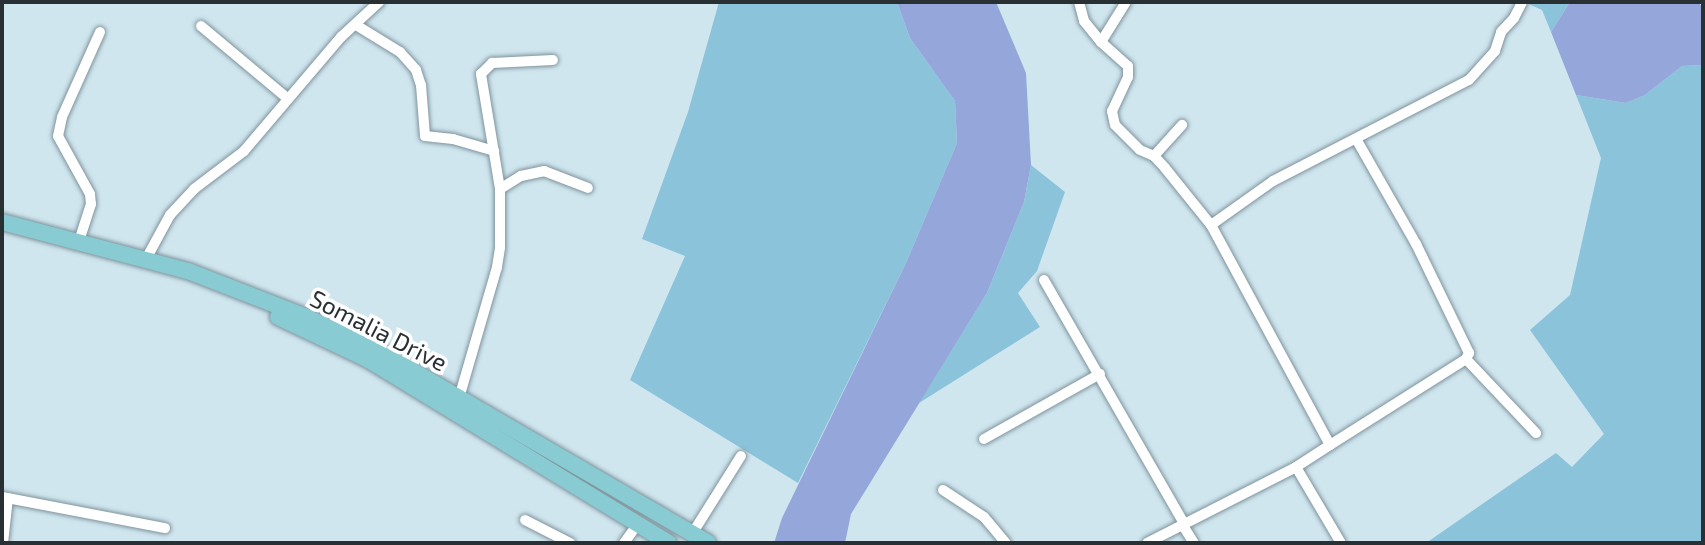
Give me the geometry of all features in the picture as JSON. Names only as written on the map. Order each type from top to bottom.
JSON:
[{"type":"main road","name":"Somalia Drive","points":[[2,222],[188,271],[304,316],[382,353],[708,543]]},
{"type":"main road","name":"Somalia Drive","points":[[2,232],[153,270],[293,323],[369,360],[669,543]]},
{"type":"street","points":[[146,259],[170,215],[194,189],[244,151],[341,37],[379,2]]},
{"type":"street","points":[[1079,2],[1084,21],[1101,42],[1128,66],[1128,77],[1112,111],[1115,125],[1140,150],[1154,156],[1211,225],[1330,445]]},
{"type":"street","points":[[1101,42],[1126,2]]},
{"type":"street","points":[[1211,225],[1273,181],[1469,80],[1489,59],[1502,32],[1514,18],[1522,2]]},
{"type":"street","points":[[356,25],[400,52],[416,70],[421,85],[425,136],[453,139],[494,151]]},
{"type":"street","points":[[201,26],[287,98]]},
{"type":"street","points":[[79,241],[91,204],[90,194],[58,136],[62,117],[100,32]]},
{"type":"street","points":[[459,398],[497,267],[500,189],[482,83],[485,67],[492,63],[553,60]]},
{"type":"street","points":[[1154,156],[1182,125]]},
{"type":"street","points":[[1147,543],[1296,467],[1466,359],[1468,346],[1416,244],[1356,139]]},
{"type":"street","points":[[500,189],[532,171],[544,170],[588,188]]},
{"type":"street","points":[[1044,280],[1194,543]]},
{"type":"street","points":[[1466,359],[1536,433]]},
{"type":"street","points":[[984,439],[1100,374]]},
{"type":"street","points":[[692,534],[741,456]]},
{"type":"street","points":[[1296,467],[1341,543]]},
{"type":"street","points":[[943,490],[984,517],[1006,543]]},
{"type":"street","points":[[3,543],[5,497],[165,528]]},
{"type":"street","points":[[525,520],[570,543]]},
{"type":"street","points":[[624,543],[638,524]]},
{"type":"shaded area","points":[[719,2],[897,2],[910,38],[955,101],[957,143],[906,263],[798,483],[630,380],[685,256],[642,239],[688,112]]},
{"type":"shaded area","points":[[897,2],[996,2],[1026,73],[1031,165],[1024,202],[987,293],[851,514],[845,543],[774,543],[782,518],[906,263],[957,143],[955,101],[910,38]]},
{"type":"shaded area","points":[[1524,2],[1570,2],[1551,32],[1542,10]]},
{"type":"shaded area","points":[[1570,2],[1698,2],[1703,8],[1703,65],[1682,66],[1645,95],[1626,103],[1576,95],[1551,32]]},
{"type":"shaded area","points":[[1703,65],[1703,543],[1426,543],[1556,453],[1572,467],[1604,434],[1530,330],[1570,295],[1601,158],[1576,95],[1626,103],[1645,95],[1682,66]]},
{"type":"shaded area","points":[[1031,165],[1065,192],[1037,271],[1018,293],[1040,327],[919,403],[987,293],[1024,202]]}]
